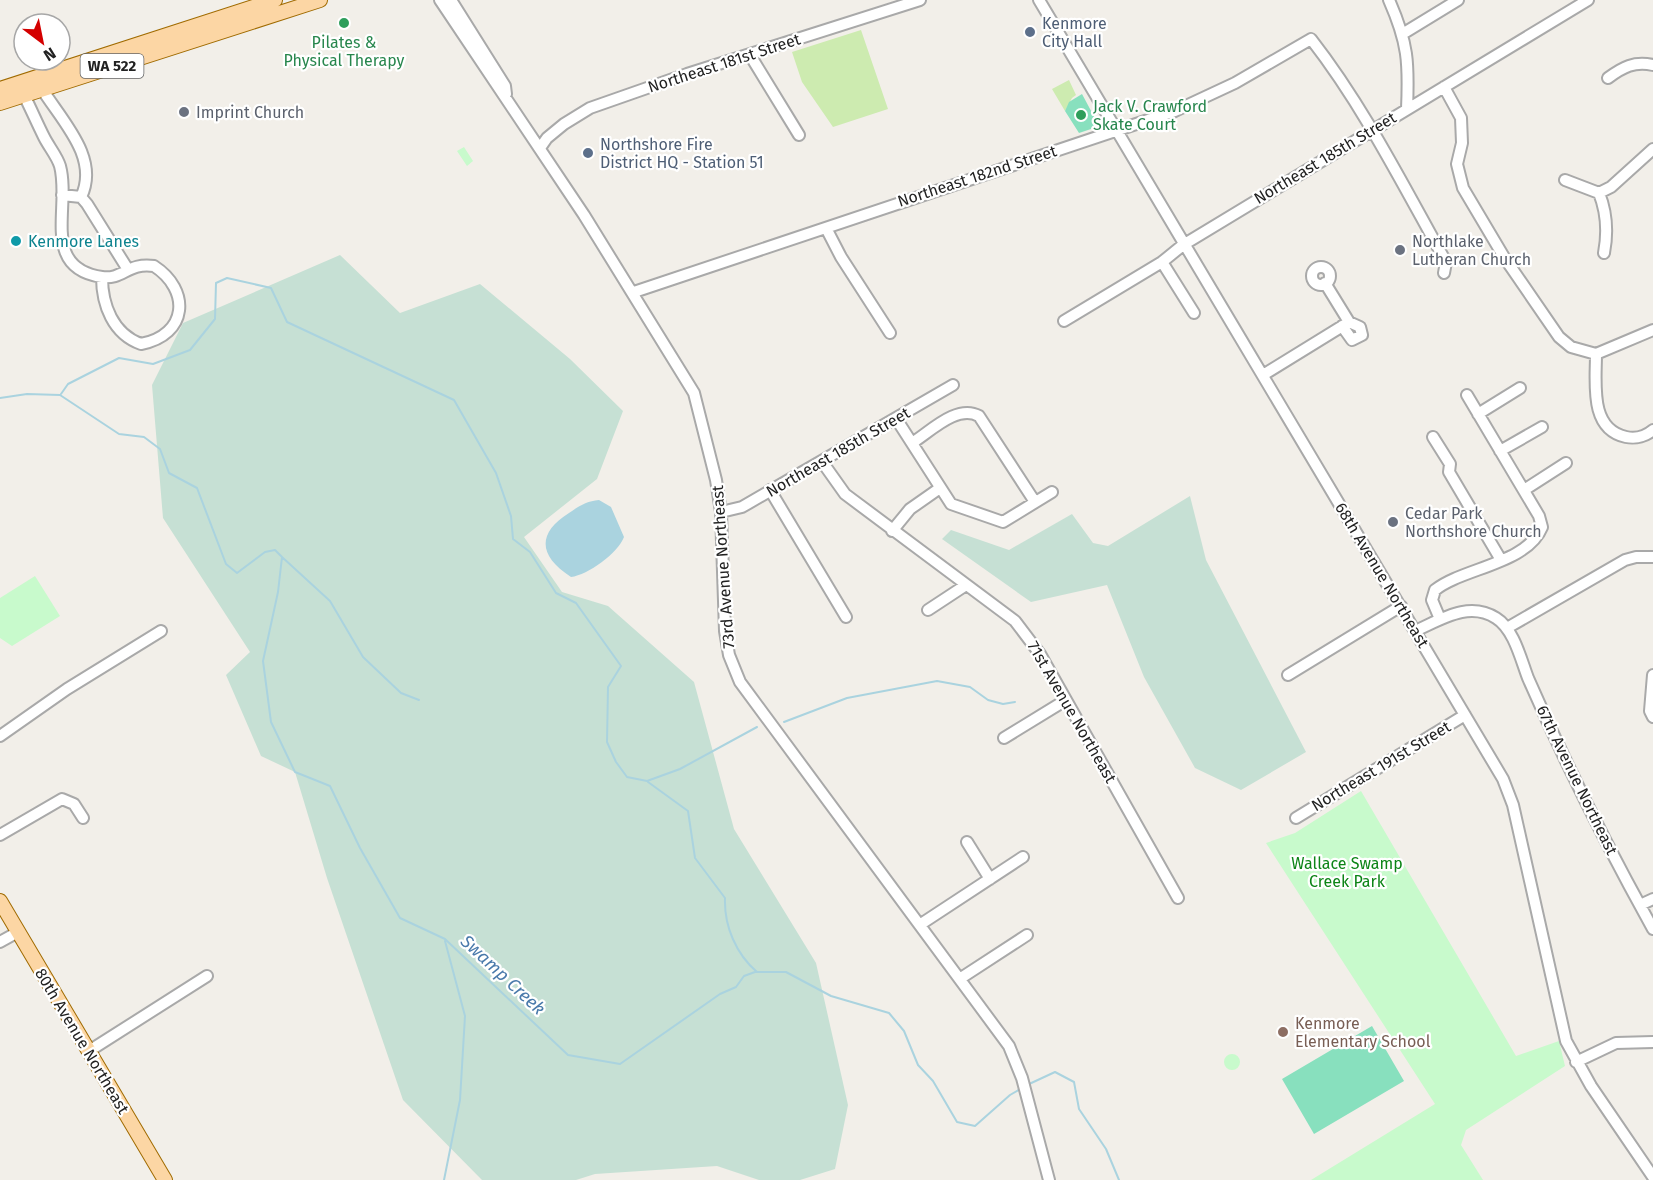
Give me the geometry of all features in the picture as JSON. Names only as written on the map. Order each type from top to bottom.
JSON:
[{"type":"main road","name":"WA 522","points":[[0,89],[275,0]]},
{"type":"main road","name":"WA 522","points":[[0,103],[320,0]]},
{"type":"main road","points":[[125,62],[125,57],[138,44]]},
{"type":"main road","name":"80th Avenue Northeast","points":[[0,901],[165,1180]]},
{"type":"street","name":"73rd Avenue Northeast","points":[[440,0],[498,89],[506,94]]},
{"type":"street","name":"73rd Avenue Northeast","points":[[451,0],[505,86],[506,94],[634,292],[694,393],[712,459],[721,512],[725,631],[729,655],[737,676],[1009,1046],[1022,1078],[1049,1180]]},
{"type":"street","name":"Northeast 181st Street","points":[[540,148],[547,138],[564,124],[590,108],[920,0]]},
{"type":"street","name":"68th Avenue Northeast","points":[[1039,0],[1503,779],[1513,805],[1566,1041],[1576,1062],[1653,1177]]},
{"type":"street","points":[[1389,0],[1404,33],[1408,56],[1407,109]]},
{"type":"street","points":[[1404,33],[1458,0]]},
{"type":"street","name":"Northeast 185th Street","points":[[1064,321],[1162,262],[1183,245],[1588,0]]},
{"type":"street","name":"Northeast 182nd Street","points":[[634,292],[1202,100],[1311,39],[1371,130]]},
{"type":"street","points":[[750,55],[799,135]]},
{"type":"street","points":[[1608,78],[1623,68],[1637,63],[1653,65]]},
{"type":"street","points":[[1444,87],[1461,118],[1462,143],[1457,164],[1463,188],[1504,257],[1559,337],[1571,347],[1596,354],[1653,330]]},
{"type":"street","points":[[42,89],[87,162],[86,187],[81,197]]},
{"type":"street","points":[[24,95],[59,164],[63,239],[67,259],[81,271],[102,278],[114,278],[128,268],[154,266],[169,280],[181,303],[180,314],[172,326],[150,342],[141,344],[122,333],[105,306],[102,278]]},
{"type":"street","points":[[1371,130],[1446,262],[1444,273]]},
{"type":"street","points":[[1565,180],[1599,193],[1611,187],[1653,149]]},
{"type":"street","points":[[1599,193],[1604,206],[1607,236],[1604,253]]},
{"type":"street","points":[[62,195],[81,197]]},
{"type":"street","points":[[81,197],[128,268]]},
{"type":"street","points":[[826,228],[841,257],[890,333]]},
{"type":"street","points":[[1162,262],[1194,313]]},
{"type":"street","points":[[1263,375],[1346,324],[1325,283]]},
{"type":"street","points":[[1596,354],[1597,408],[1602,421],[1612,431],[1625,437],[1637,438],[1653,430]]},
{"type":"street","name":"Northeast 185th Street","points":[[721,512],[742,507],[897,420],[953,385]]},
{"type":"street","points":[[1478,414],[1520,388]]},
{"type":"street","points":[[1440,619],[1432,600],[1434,590],[1502,560],[1530,543],[1542,527],[1539,516],[1467,395]]},
{"type":"street","points":[[912,443],[960,412],[970,412],[979,416],[1035,502]]},
{"type":"street","points":[[897,420],[942,491],[957,508],[1003,522],[1052,492]]},
{"type":"street","points":[[1500,451],[1542,427]]},
{"type":"street","points":[[1433,436],[1450,464],[1449,472],[1502,560]]},
{"type":"street","name":"71st Avenue Northeast","points":[[822,463],[845,494],[1015,621],[1040,654],[1178,898]]},
{"type":"street","points":[[1524,490],[1566,464]]},
{"type":"street","points":[[770,490],[846,617]]},
{"type":"street","points":[[895,533],[910,509],[942,491]]},
{"type":"street","points":[[1415,631],[1457,612],[1478,610],[1495,618],[1507,628],[1625,560],[1636,557],[1653,557]]},
{"type":"street","points":[[928,609],[966,585]]},
{"type":"street","points":[[1288,675],[1401,606]]},
{"type":"street","name":"67th Avenue Northeast","points":[[1507,628],[1541,707],[1653,929]]},
{"type":"street","points":[[0,736],[57,695],[161,631]]},
{"type":"street","points":[[1651,714],[1653,675]]},
{"type":"street","points":[[1004,738],[1066,700]]},
{"type":"street","name":"Northeast 191st Street","points":[[1296,818],[1466,715]]},
{"type":"street","points":[[0,835],[62,799],[74,804],[83,818]]},
{"type":"street","points":[[967,842],[990,879]]},
{"type":"street","points":[[921,924],[1023,857]]},
{"type":"street","points":[[1640,905],[1653,899]]},
{"type":"street","points":[[0,942],[18,932]]},
{"type":"street","points":[[961,978],[1027,934]]},
{"type":"street","points":[[89,1051],[207,976]]},
{"type":"street","points":[[1576,1062],[1616,1043],[1653,1042]]},
{"type":"green space","points":[[861,30],[888,109],[833,127],[802,82],[792,52]]},
{"type":"green space","points":[[1069,80],[1076,95],[1065,111],[1052,89]]},
{"type":"green space","name":"Jack V. Crawford Skate Court","points":[[1082,94],[1097,122],[1094,128],[1079,133],[1065,111],[1069,102]]},
{"type":"green space","points":[[464,147],[473,161],[467,166],[457,151]]},
{"type":"green space","points":[[340,255],[400,313],[480,284],[570,359],[623,411],[597,479],[524,537],[562,592],[608,606],[694,682],[734,829],[816,963],[848,1105],[835,1169],[800,1180],[759,1180],[717,1166],[595,1174],[576,1180],[482,1180],[403,1100],[327,878],[295,772],[261,756],[226,675],[250,652],[163,518],[152,385],[183,323]]},
{"type":"green space","points":[[1190,496],[1206,560],[1306,752],[1241,790],[1195,768],[1144,677],[1107,585],[1031,602],[942,539],[951,530],[1009,550],[1072,514],[1093,543],[1108,546]]},
{"type":"green space","points":[[35,576],[60,616],[12,646],[0,638],[0,598]]},
{"type":"green space","name":"Wallace Swamp Creek Park","points":[[1361,791],[1516,1056],[1559,1041],[1565,1066],[1466,1130],[1461,1145],[1483,1180],[1311,1180],[1435,1104],[1266,843],[1295,833]]},
{"type":"green space","points":[[1372,1026],[1404,1081],[1314,1134],[1282,1079]]},
{"type":"green space","points":[[1232,1054],[1240,1062],[1232,1070],[1224,1062]]},
{"type":"water","points":[[599,500],[611,507],[624,537],[616,550],[602,562],[586,572],[571,577],[552,561],[547,553],[547,537],[551,528],[569,513],[583,504]]},
{"type":"waterway","points":[[61,394],[68,384],[119,358],[153,364],[190,350],[215,319],[216,283],[227,278],[271,288],[287,322],[454,400],[496,473],[511,516],[513,539],[530,552],[556,593],[576,603],[621,666],[608,687],[607,742],[616,762],[627,777],[647,781],[680,769],[757,727]]},
{"type":"waterway","name":"Swamp Creek","points":[[0,398],[27,394],[60,395],[119,434],[144,437],[160,449],[169,473],[197,488],[226,564],[237,573],[265,552],[275,550],[282,557],[278,592],[263,661],[271,722],[295,772],[330,786],[360,848],[400,918],[445,939],[568,1055],[620,1064],[720,994],[736,987],[744,976],[755,972],[786,972],[831,996],[889,1013],[904,1031],[918,1065],[933,1081],[957,1122],[975,1126],[1010,1095],[1022,1088]]},
{"type":"waterway","points":[[282,557],[330,601],[363,657],[401,693],[419,700]]},
{"type":"waterway","points":[[784,722],[847,698],[937,681],[970,687],[988,700],[1003,704],[1015,702]]},
{"type":"waterway","points":[[648,782],[688,811],[695,858],[725,898],[727,919],[733,939],[743,957],[757,972]]},
{"type":"waterway","points":[[444,1180],[460,1100],[465,1016],[445,941]]},
{"type":"waterway","name":"Swamp Creek","points":[[1027,1085],[1055,1072],[1074,1082],[1079,1109],[1106,1149],[1119,1180]]},
{"type":"place","name":"Pilates & Physical Therapy","points":[[344,23]]},
{"type":"place","name":"Kenmore City Hall","points":[[1030,32]]},
{"type":"place","name":"Imprint Church","points":[[184,112]]},
{"type":"place","name":"Jack V. Crawford Skate Court","points":[[1081,115]]},
{"type":"place","name":"Northshore Fire District HQ - Station 51","points":[[588,153]]},
{"type":"place","name":"Kenmore Lanes","points":[[16,241]]},
{"type":"place","name":"Northlake Lutheran Church","points":[[1400,250]]},
{"type":"place","name":"Cedar Park Northshore Church","points":[[1393,522]]},
{"type":"place","name":"Kenmore Elementary School","points":[[1283,1032]]}]
